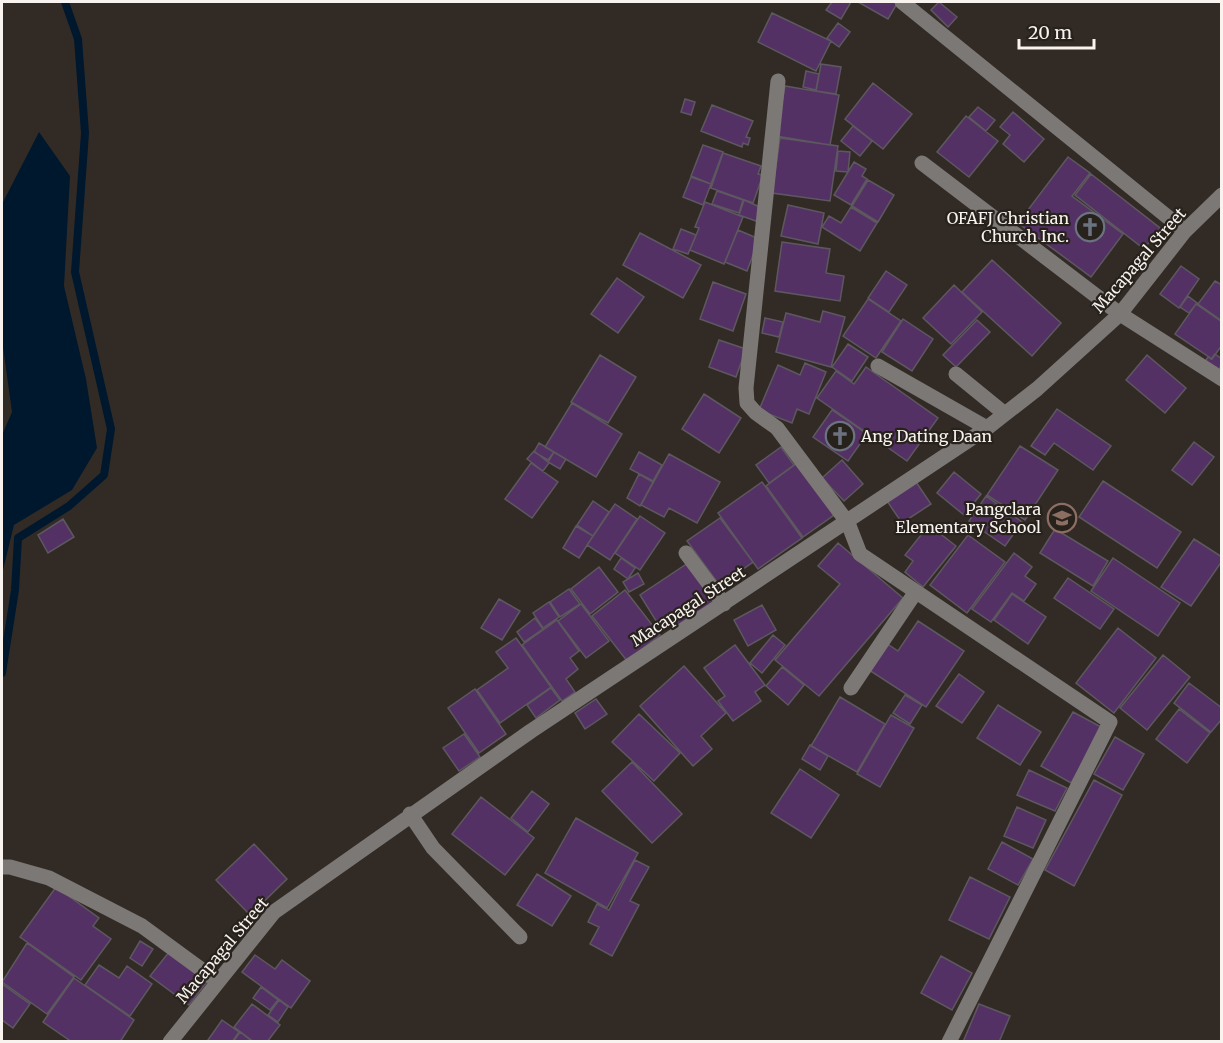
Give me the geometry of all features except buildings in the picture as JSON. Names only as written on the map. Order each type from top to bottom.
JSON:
[{"type":"street","points":[[902,2],[1185,231]]},
{"type":"street","points":[[778,81],[746,388],[747,403],[756,413],[777,428],[848,523],[860,554],[1110,722],[949,1041]]},
{"type":"street","points":[[922,163],[1120,314],[1221,379]]},
{"type":"street","name":"Macapagal Street","points":[[170,1041],[274,912],[540,724],[848,523],[987,428],[1120,314],[1185,231],[1221,195]]},
{"type":"street","points":[[878,366],[987,428]]},
{"type":"street","points":[[956,374],[1005,414]]},
{"type":"street","points":[[686,553],[724,604]]},
{"type":"street","points":[[851,688],[915,593]]},
{"type":"street","points":[[410,814],[433,848],[520,937]]},
{"type":"street","points":[[2,867],[10,867],[49,878],[142,926],[217,981]]},
{"type":"water","points":[[39,132],[70,176],[64,286],[86,379],[97,448],[72,490],[14,525],[2,574],[2,435],[12,412],[2,340],[3,202]]},
{"type":"waterway","points":[[2,673],[15,590],[18,538],[69,506],[104,475],[111,429],[75,272],[85,133],[78,39],[65,2]]},
{"type":"place","name":"OFAFJ Christian Church Inc.","points":[[1090,227]]},
{"type":"place","name":"Ang Dating Daan","points":[[840,436]]},
{"type":"place","name":"Pangclara Elementary School","points":[[1062,518]]}]
